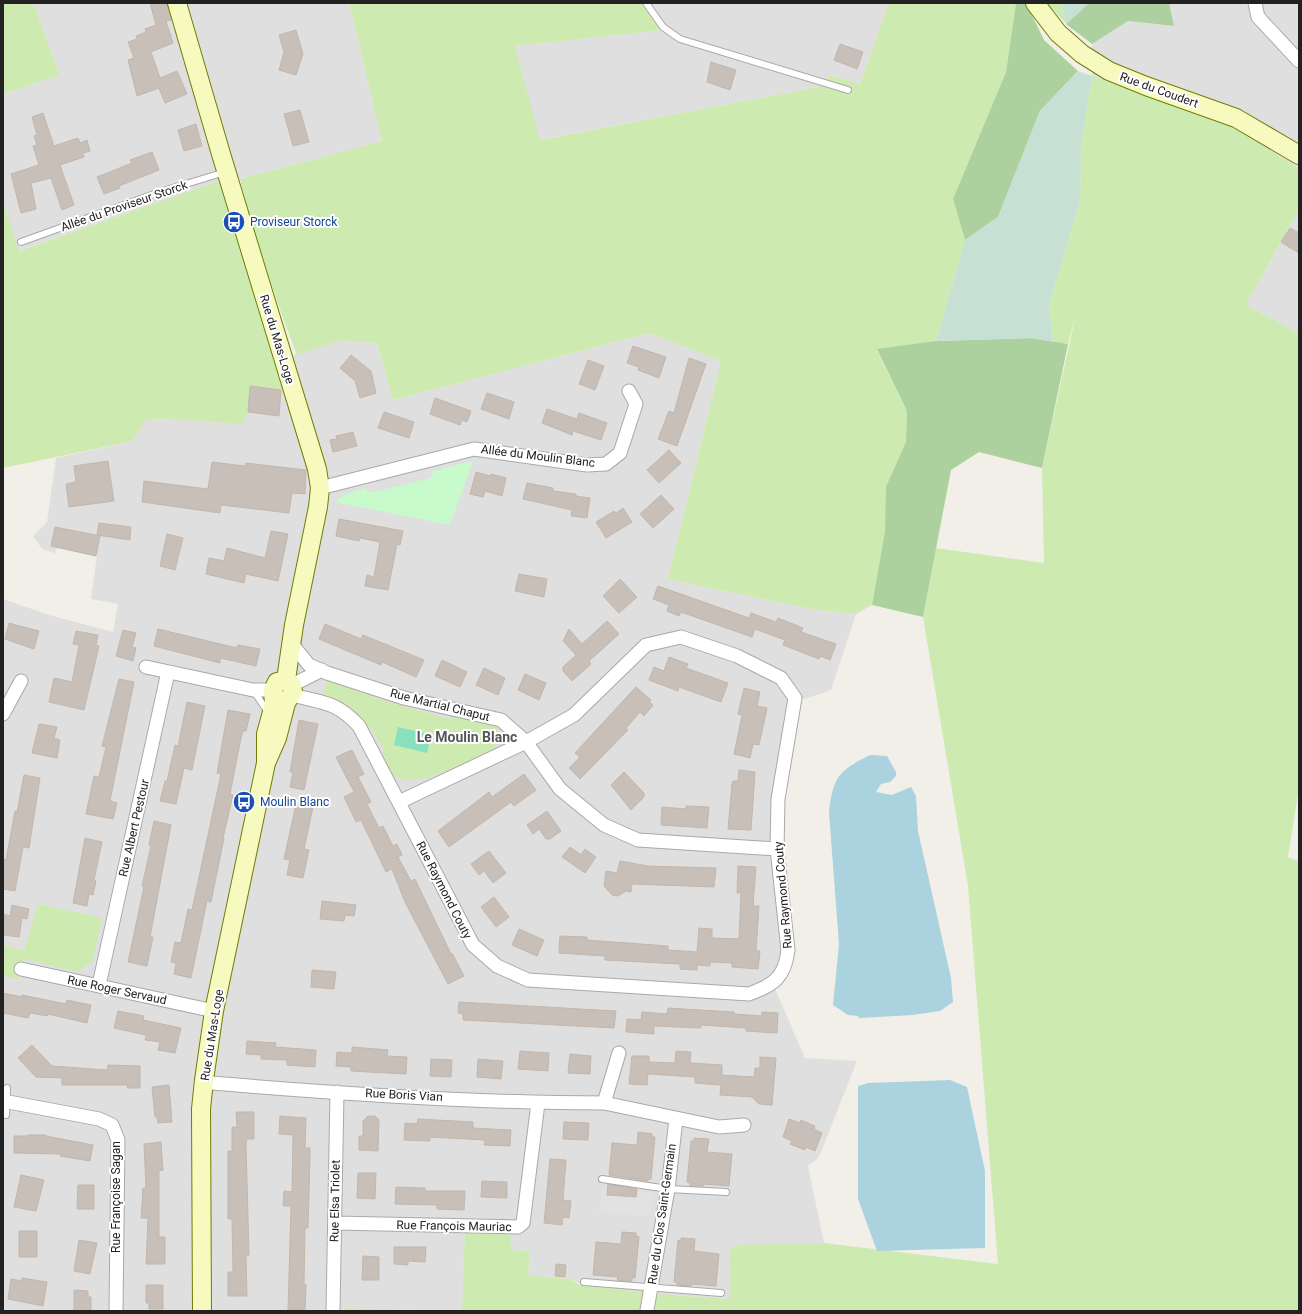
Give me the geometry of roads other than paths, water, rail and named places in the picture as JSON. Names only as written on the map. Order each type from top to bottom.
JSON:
[{"type":"main road","name":"Rue du Mas-Loge","points":[[178,3],[317,469],[320,488],[316,521],[291,643],[288,673],[284,691],[284,710],[277,738],[266,763]]},
{"type":"main road","name":"Rue du Coudert","points":[[1035,3],[1058,33],[1082,54],[1109,71],[1146,86],[1236,118],[1299,155]]},
{"type":"main road","name":"Rue du Mas-Loge","points":[[202,1311],[201,1109],[204,1080],[214,1011],[266,763],[266,734],[271,715],[284,691]]},
{"type":"street","points":[[1255,3],[1258,17],[1299,62]]},
{"type":"street","name":"Allée du Moulin Blanc","points":[[320,488],[474,449],[587,465],[606,464],[620,453],[636,404],[629,391]]},
{"type":"street","name":"Rue Raymond Couty","points":[[284,691],[338,707],[348,714],[359,726],[473,945],[497,966],[528,980],[749,994],[766,988],[780,976],[787,962],[788,950],[777,849],[778,799],[795,698],[781,678],[737,656],[681,637],[646,645],[574,715],[526,742],[399,802]]},
{"type":"street","name":"Rue Martial Chaput","points":[[291,643],[309,665],[322,670],[404,698],[501,720],[526,742],[560,789],[604,825],[638,840],[777,849]]},
{"type":"street","points":[[146,667],[253,690],[284,691],[322,670]]},
{"type":"street","name":"Rue Albert Pestour","points":[[99,985],[168,672]]},
{"type":"street","points":[[3,714],[21,681]]},
{"type":"street","name":"Rue Roger Servaud","points":[[21,970],[99,985],[214,1011]]},
{"type":"street","points":[[604,1103],[619,1053]]},
{"type":"street","name":"Rue Boris Vian","points":[[204,1080],[212,1083],[337,1092],[538,1103],[604,1103],[719,1127],[744,1125]]},
{"type":"street","name":"Rue Elsa Triolet","points":[[333,1311],[337,1092]]},
{"type":"street","name":"Rue Françoise Sagan","points":[[5,1102],[99,1119],[112,1125],[118,1140],[116,1311]]},
{"type":"street","name":"Rue François Mauriac","points":[[335,1223],[518,1227],[523,1223],[538,1103]]},
{"type":"street","name":"Rue du Clos Saint-Germain","points":[[647,1310],[668,1189],[676,1119]]},
{"type":"lane","points":[[646,3],[663,27],[680,39],[848,90]]},
{"type":"lane","name":"Allée du Proviseur Storck","points":[[21,242],[160,192],[227,171]]},
{"type":"lane","points":[[253,690],[271,715]]},
{"type":"lane","points":[[6,1115],[5,1102],[7,1088]]},
{"type":"lane","points":[[602,1179],[668,1189],[726,1192]]},
{"type":"lane","points":[[584,1282],[721,1293]]},
{"type":"water","points":[[870,755],[887,756],[896,772],[896,776],[890,782],[881,784],[876,792],[892,795],[911,787],[916,796],[918,831],[951,978],[953,1002],[940,1011],[913,1015],[859,1018],[858,1016],[848,1015],[833,1005],[839,944],[829,813],[835,783],[839,776],[851,766]]},
{"type":"water","points":[[950,1080],[967,1087],[985,1171],[985,1248],[877,1251],[858,1199],[858,1086],[868,1083]]},
{"type":"place","name":"Proviseur Storck","points":[[234,222]]},
{"type":"place","name":"Moulin Blanc","points":[[244,802]]},
{"type":"district","name":"Le Moulin Blanc","points":[[467,737]]}]
